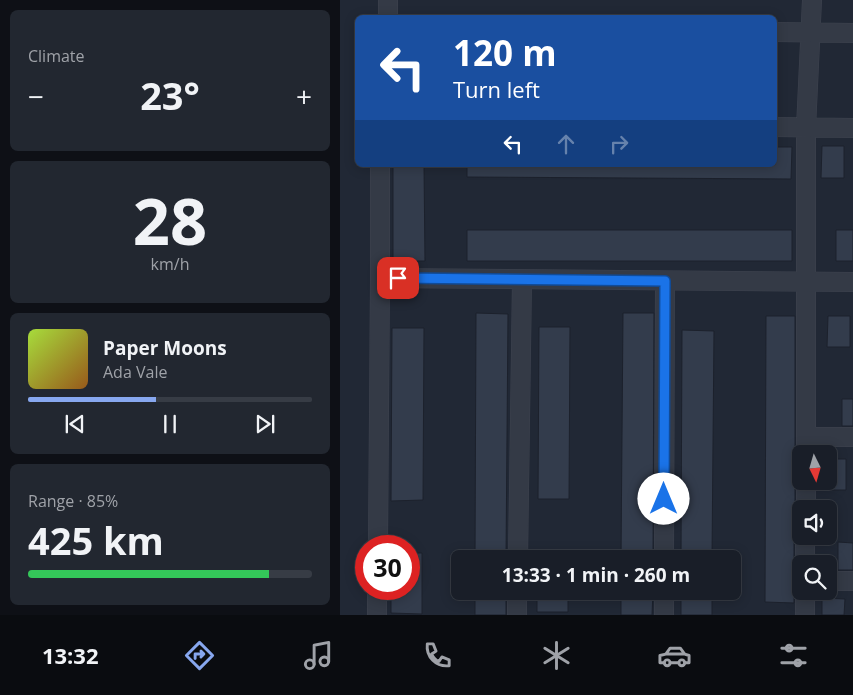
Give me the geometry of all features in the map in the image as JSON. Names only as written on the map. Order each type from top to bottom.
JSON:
[{"type":"street","points":[[388,0],[388,15]]},
{"type":"street","points":[[812,0],[806,128],[806,445],[853,437]]},
{"type":"street","points":[[777,32],[853,32]]},
{"type":"street","points":[[777,128],[853,128]]},
{"type":"street","points":[[378,535],[380,167]]},
{"type":"street","points":[[380,278],[853,282]]},
{"type":"street","points":[[518,550],[522,280]]},
{"type":"street","points":[[664,550],[665,281]]},
{"type":"street","points":[[837,581],[853,581]]},
{"type":"street","points":[[377,600],[377,615]]},
{"type":"street","points":[[517,600],[517,615]]},
{"type":"street","points":[[664,600],[664,615]]},
{"type":"street","points":[[805,600],[805,615]]},
{"type":"building","points":[[822,146],[844,146],[844,178],[821,178]]},
{"type":"building","points":[[777,147],[792,147],[791,179],[467,177],[467,167],[777,167]]},
{"type":"building","points":[[393,167],[424,167],[425,261],[393,261]]},
{"type":"building","points":[[467,230],[792,230],[792,261],[467,261]]},
{"type":"building","points":[[836,230],[853,230],[853,261],[836,261]]},
{"type":"building","points":[[476,313],[508,314],[506,550],[475,550]]},
{"type":"building","points":[[623,313],[654,313],[653,550],[621,550]]},
{"type":"building","points":[[766,316],[795,316],[795,445],[792,445],[792,490],[795,490],[795,500],[792,500],[792,545],[794,545],[794,555],[792,555],[792,600],[794,600],[794,603],[765,602]]},
{"type":"building","points":[[828,316],[850,316],[850,347],[827,347]]},
{"type":"building","points":[[539,327],[570,327],[569,499],[538,499]]},
{"type":"building","points":[[392,328],[424,328],[423,500],[391,501]]},
{"type":"building","points":[[682,330],[714,331],[712,550],[681,550]]},
{"type":"building","points":[[842,399],[853,399],[853,426],[842,426]]},
{"type":"building","points":[[838,459],[846,459],[846,490],[838,490]]},
{"type":"building","points":[[838,542],[853,543],[853,570],[838,570]]},
{"type":"building","points":[[420,553],[422,553],[422,614],[391,613],[391,600],[420,600]]},
{"type":"building","points":[[845,599],[844,615],[822,615],[822,600]]},
{"type":"building","points":[[475,600],[506,600],[506,615],[475,615]]},
{"type":"building","points":[[537,600],[568,600],[568,612],[537,612]]},
{"type":"building","points":[[621,600],[653,600],[652,615],[621,615]]},
{"type":"building","points":[[681,600],[712,600],[712,615],[681,615]]},
{"type":"route","points":[[398,278],[665,281],[664,499]]}]
